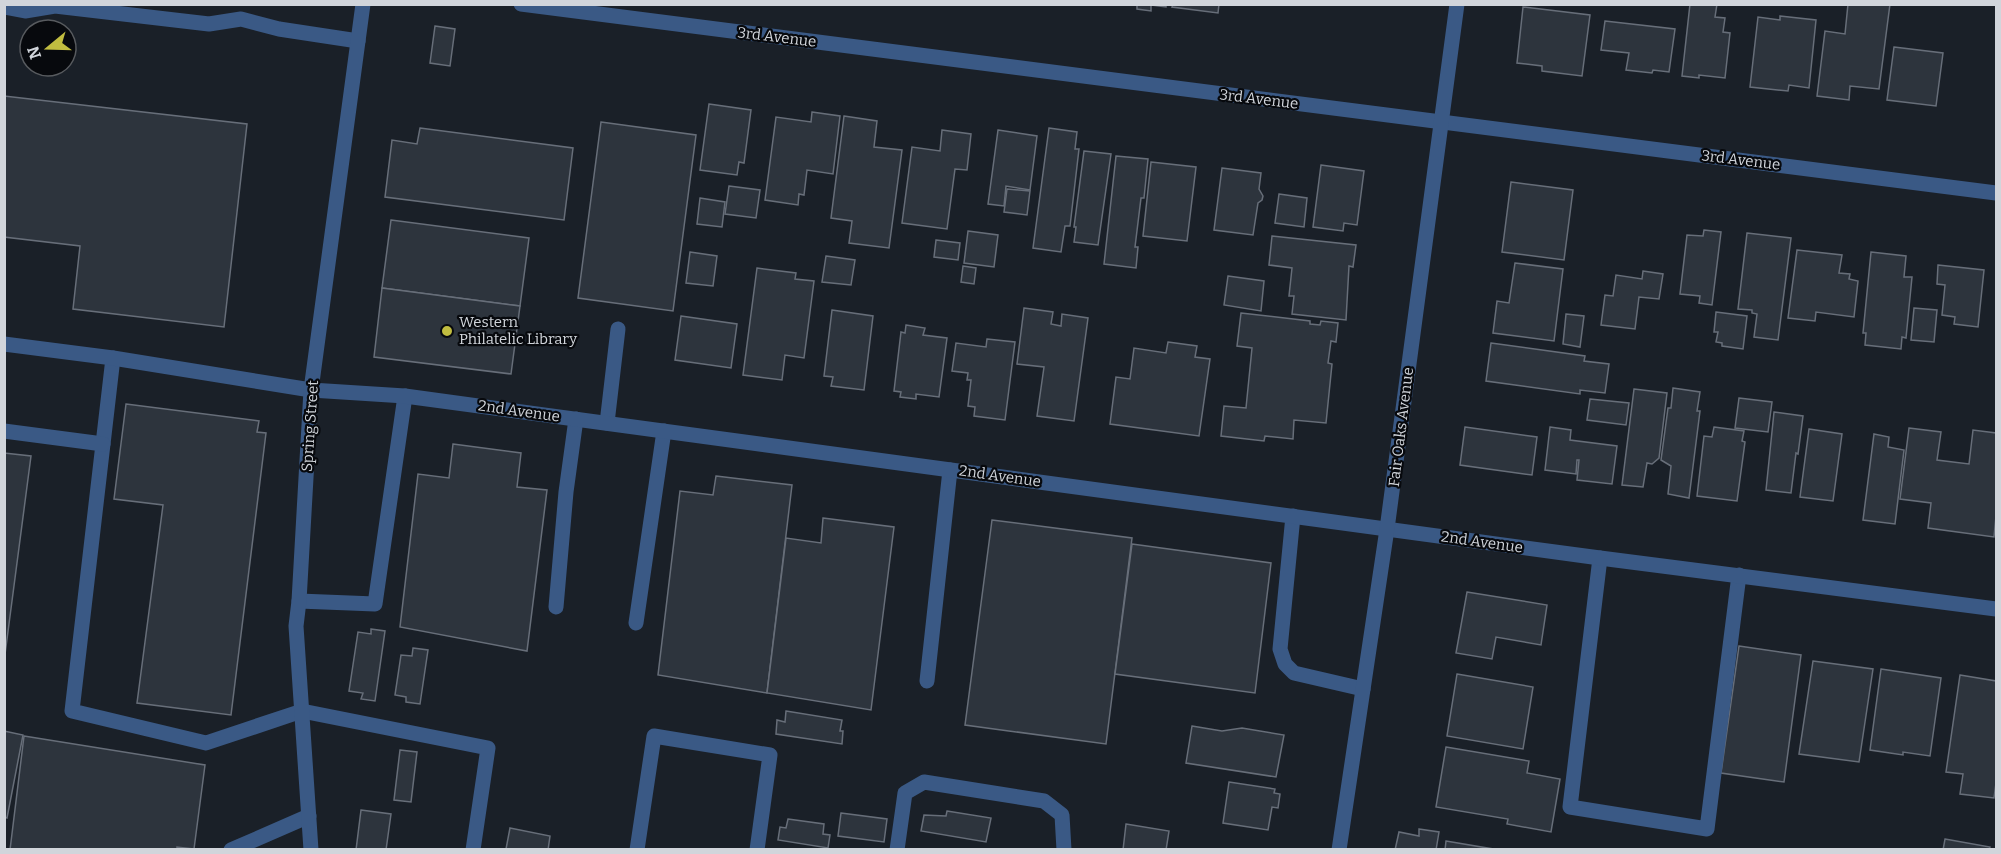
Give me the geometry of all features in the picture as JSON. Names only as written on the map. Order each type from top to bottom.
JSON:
[{"type":"street","name":"Spring Street","points":[[311,849],[296,626],[311,390],[363,4]]},
{"type":"street","name":"Fair Oaks Avenue","points":[[1339,849],[1388,529],[1457,4]]},
{"type":"street","name":"3rd Avenue","points":[[522,5],[582,8],[1996,193]]},
{"type":"street","points":[[4,7],[26,11],[55,6],[209,24],[241,20],[279,29],[358,41]]},
{"type":"street","points":[[607,423],[618,329]]},
{"type":"street","name":"2nd Avenue","points":[[4,344],[113,358],[311,390],[405,396],[1600,558],[1739,574],[1996,609]]},
{"type":"street","points":[[113,358],[72,711],[206,742],[302,711],[488,748],[472,849]]},
{"type":"street","points":[[299,601],[375,604],[405,396]]},
{"type":"street","points":[[556,607],[566,492],[576,419]]},
{"type":"street","points":[[4,431],[103,444]]},
{"type":"street","points":[[636,623],[664,431]]},
{"type":"street","points":[[927,681],[951,470]]},
{"type":"street","points":[[1293,516],[1280,649],[1285,664],[1294,673],[1363,689]]},
{"type":"street","points":[[1600,558],[1570,807],[1707,829],[1739,574]]},
{"type":"street","points":[[637,849],[654,736],[770,755],[757,849]]},
{"type":"street","points":[[897,849],[905,793],[924,782],[1044,801],[1062,815],[1064,849]]},
{"type":"street","points":[[231,849],[309,816]]},
{"type":"building","points":[[1137,4],[1166,4],[1166,7],[1151,5],[1151,11],[1137,9]]},
{"type":"building","points":[[1173,4],[1219,4],[1218,13],[1172,7]]},
{"type":"building","points":[[1690,4],[1717,4],[1715,17],[1725,18],[1723,32],[1730,33],[1725,78],[1682,76]]},
{"type":"building","points":[[1848,4],[1890,4],[1879,89],[1850,86],[1849,100],[1817,96],[1825,31],[1845,34]]},
{"type":"building","points":[[1523,7],[1590,15],[1582,76],[1542,71],[1542,66],[1517,63]]},
{"type":"building","points":[[1780,16],[1816,20],[1809,88],[1789,85],[1788,91],[1750,87],[1758,17],[1780,20]]},
{"type":"building","points":[[1605,21],[1675,29],[1669,72],[1626,70],[1629,53],[1601,50]]},
{"type":"building","points":[[435,26],[455,29],[450,66],[430,63]]},
{"type":"building","points":[[1894,47],[1943,53],[1936,106],[1887,100]]},
{"type":"building","points":[[4,96],[247,124],[224,327],[73,309],[80,246],[4,237]]},
{"type":"building","points":[[709,104],[751,110],[744,163],[739,162],[737,175],[700,170]]},
{"type":"building","points":[[812,112],[840,116],[833,174],[807,170],[804,195],[799,194],[798,205],[765,200],[776,117],[811,122]]},
{"type":"building","points":[[844,116],[877,121],[874,147],[902,150],[889,248],[849,243],[852,221],[831,218]]},
{"type":"building","points":[[601,122],[696,135],[673,311],[578,298]]},
{"type":"building","points":[[420,128],[573,148],[564,220],[385,197],[392,140],[417,144]]},
{"type":"building","points":[[1049,128],[1077,132],[1075,149],[1079,149],[1070,226],[1065,226],[1061,252],[1033,248]]},
{"type":"building","points":[[942,130],[971,134],[967,170],[955,169],[947,229],[902,223],[912,147],[940,151]]},
{"type":"building","points":[[998,130],[1037,136],[1030,190],[1006,186],[1004,206],[988,204]]},
{"type":"building","points":[[1084,151],[1111,154],[1098,245],[1074,242]]},
{"type":"building","points":[[1116,156],[1148,159],[1135,247],[1138,247],[1136,268],[1104,264]]},
{"type":"building","points":[[1151,162],[1196,167],[1187,241],[1143,236]]},
{"type":"building","points":[[1321,165],[1364,171],[1357,225],[1344,223],[1343,231],[1313,227]]},
{"type":"building","points":[[1222,168],[1261,173],[1259,189],[1263,196],[1258,203],[1253,235],[1214,230]]},
{"type":"building","points":[[1511,182],[1573,190],[1564,260],[1502,252]]},
{"type":"building","points":[[729,186],[760,190],[756,218],[725,214]]},
{"type":"building","points":[[1007,189],[1030,191],[1027,215],[1004,212]]},
{"type":"building","points":[[1279,194],[1307,198],[1304,227],[1275,223]]},
{"type":"building","points":[[700,198],[725,202],[722,227],[697,224]]},
{"type":"building","points":[[391,220],[529,238],[520,306],[382,288]]},
{"type":"building","points":[[1704,230],[1721,232],[1712,305],[1699,303],[1700,296],[1680,294],[1687,235],[1703,236]]},
{"type":"building","points":[[968,231],[998,235],[994,267],[964,263]]},
{"type":"building","points":[[1747,233],[1791,238],[1778,340],[1754,337],[1757,314],[1752,313],[1752,310],[1738,309]]},
{"type":"building","points":[[1272,236],[1356,245],[1353,267],[1349,266],[1346,320],[1292,314],[1294,296],[1289,296],[1292,268],[1269,265]]},
{"type":"building","points":[[936,240],[960,243],[958,260],[934,257]]},
{"type":"building","points":[[1797,250],[1842,255],[1839,273],[1850,274],[1849,279],[1858,281],[1854,317],[1816,312],[1815,321],[1788,318]]},
{"type":"building","points":[[690,252],[717,256],[713,286],[686,283]]},
{"type":"building","points":[[1871,252],[1906,256],[1904,277],[1912,277],[1906,338],[1902,337],[1901,349],[1865,345],[1866,333],[1863,333]]},
{"type":"building","points":[[826,256],[855,260],[851,285],[822,282]]},
{"type":"building","points":[[1515,263],[1563,269],[1554,341],[1493,333],[1497,301],[1509,303]]},
{"type":"building","points":[[1938,265],[1984,270],[1978,327],[1954,324],[1955,317],[1942,315],[1945,285],[1937,284]]},
{"type":"building","points":[[963,266],[976,268],[974,284],[961,282]]},
{"type":"building","points":[[757,268],[796,273],[795,279],[814,281],[804,358],[785,355],[782,380],[743,375]]},
{"type":"building","points":[[1643,271],[1663,274],[1659,299],[1639,297],[1635,329],[1601,325],[1605,295],[1613,296],[1616,275],[1642,279]]},
{"type":"building","points":[[1228,276],[1264,281],[1261,311],[1224,305]]},
{"type":"building","name":"Western Philatelic Library","points":[[382,288],[520,306],[511,374],[374,357]]},
{"type":"building","points":[[1024,308],[1053,312],[1051,324],[1061,326],[1062,314],[1088,318],[1074,421],[1037,416],[1044,367],[1017,364]]},
{"type":"building","points":[[1914,308],[1937,310],[1934,342],[1911,340]]},
{"type":"building","points":[[832,310],[873,316],[864,390],[831,386],[833,377],[824,376]]},
{"type":"building","points":[[1716,312],[1747,316],[1743,349],[1722,346],[1722,343],[1716,342],[1718,332],[1714,332]]},
{"type":"building","points":[[1241,313],[1310,321],[1310,324],[1320,325],[1321,321],[1338,323],[1336,342],[1331,341],[1328,363],[1332,364],[1326,423],[1294,420],[1293,439],[1265,436],[1264,441],[1221,436],[1224,406],[1246,408],[1252,348],[1237,346]]},
{"type":"building","points":[[1566,314],[1584,316],[1580,347],[1563,344]]},
{"type":"building","points":[[681,316],[737,324],[731,368],[675,360]]},
{"type":"building","points":[[906,325],[925,328],[923,335],[947,338],[939,397],[916,394],[916,399],[900,397],[901,392],[894,391],[901,332],[905,333]]},
{"type":"building","points":[[987,339],[1015,342],[1005,420],[974,416],[975,407],[968,406],[971,380],[967,380],[968,373],[952,371],[956,343],[986,347]]},
{"type":"building","points":[[1168,342],[1197,346],[1195,357],[1210,359],[1199,436],[1110,424],[1116,377],[1130,379],[1134,348],[1166,353]]},
{"type":"building","points":[[1491,343],[1585,356],[1584,361],[1609,364],[1605,393],[1580,390],[1580,394],[1486,381]]},
{"type":"building","points":[[1673,388],[1700,392],[1697,411],[1700,411],[1689,498],[1668,494],[1671,466],[1661,460]]},
{"type":"building","points":[[1634,389],[1667,393],[1659,458],[1652,464],[1647,463],[1643,487],[1622,485]]},
{"type":"building","points":[[1739,398],[1772,402],[1768,432],[1735,428]]},
{"type":"building","points":[[1590,399],[1629,403],[1626,425],[1587,420]]},
{"type":"building","points":[[126,404],[259,421],[257,432],[266,433],[231,715],[137,703],[163,505],[114,499]]},
{"type":"building","points":[[1774,412],[1803,416],[1791,493],[1766,490]]},
{"type":"building","points":[[1465,427],[1537,437],[1532,475],[1460,465]]},
{"type":"building","points":[[1550,427],[1571,430],[1570,440],[1617,446],[1612,484],[1577,480],[1579,460],[1577,460],[1576,474],[1545,470]]},
{"type":"building","points":[[1714,427],[1744,431],[1742,441],[1745,442],[1737,501],[1697,496],[1704,436],[1712,437]]},
{"type":"building","points":[[1909,428],[1941,432],[1937,460],[1969,464],[1973,430],[1996,433],[1994,537],[1928,528],[1931,503],[1900,499]]},
{"type":"building","points":[[1809,429],[1842,434],[1833,501],[1800,497]]},
{"type":"building","points":[[1874,434],[1889,437],[1888,447],[1904,450],[1895,524],[1863,520]]},
{"type":"building","points":[[453,444],[521,453],[517,487],[547,490],[527,651],[400,627],[418,474],[449,478]]},
{"type":"building","points":[[4,453],[31,456],[4,662]]},
{"type":"building","points":[[716,476],[792,485],[767,693],[658,675],[680,491],[713,495]]},
{"type":"building","points":[[823,518],[894,527],[871,710],[767,693],[786,538],[821,543]]},
{"type":"building","points":[[992,520],[1132,538],[1106,744],[965,725]]},
{"type":"building","points":[[1132,544],[1271,563],[1255,693],[1115,674]]},
{"type":"building","points":[[1467,592],[1547,605],[1541,645],[1496,637],[1492,659],[1456,653]]},
{"type":"building","points":[[371,629],[385,631],[375,701],[361,699],[363,693],[349,691],[358,632],[371,634]]},
{"type":"building","points":[[1739,646],[1801,655],[1784,782],[1721,773]]},
{"type":"building","points":[[413,648],[428,650],[420,704],[406,702],[406,697],[395,695],[401,655],[412,656]]},
{"type":"building","points":[[1813,661],[1873,669],[1859,762],[1799,754]]},
{"type":"building","points":[[1881,669],[1941,678],[1930,756],[1870,750]]},
{"type":"building","points":[[1457,674],[1533,687],[1523,749],[1447,736]]},
{"type":"building","points":[[1960,675],[1996,681],[1994,798],[1960,794],[1963,774],[1946,772]]},
{"type":"building","points":[[786,711],[842,720],[840,731],[843,731],[842,744],[776,734],[777,720],[785,722]]},
{"type":"building","points":[[1192,726],[1222,731],[1242,728],[1284,735],[1276,777],[1186,763]]},
{"type":"building","points":[[4,731],[23,735],[7,818],[4,817]]},
{"type":"building","points":[[24,736],[205,765],[194,849],[177,847],[177,850],[10,850]]},
{"type":"building","points":[[1446,747],[1529,761],[1527,773],[1560,779],[1551,832],[1507,824],[1508,819],[1436,807]]},
{"type":"building","points":[[400,750],[417,752],[411,802],[394,800]]},
{"type":"building","points":[[1229,782],[1275,789],[1274,793],[1280,794],[1278,808],[1272,807],[1268,830],[1223,823]]},
{"type":"building","points":[[361,810],[391,814],[386,850],[356,850]]},
{"type":"building","points":[[947,811],[991,818],[986,842],[921,831],[924,815],[946,816]]},
{"type":"building","points":[[841,813],[887,819],[884,842],[838,836]]},
{"type":"building","points":[[788,819],[824,824],[823,834],[830,835],[828,848],[778,840],[780,827],[786,828]]},
{"type":"building","points":[[1126,824],[1169,831],[1166,850],[1123,850]]},
{"type":"building","points":[[510,828],[550,836],[548,850],[506,849]]},
{"type":"building","points":[[1419,829],[1439,832],[1436,850],[1395,850],[1399,832],[1419,836]]},
{"type":"building","points":[[1945,839],[1990,847],[1989,850],[1943,850]]},
{"type":"building","points":[[1446,841],[1493,849],[1493,850],[1445,850]]},
{"type":"place","name":"Western Philatelic Library","points":[[447,331]]}]
